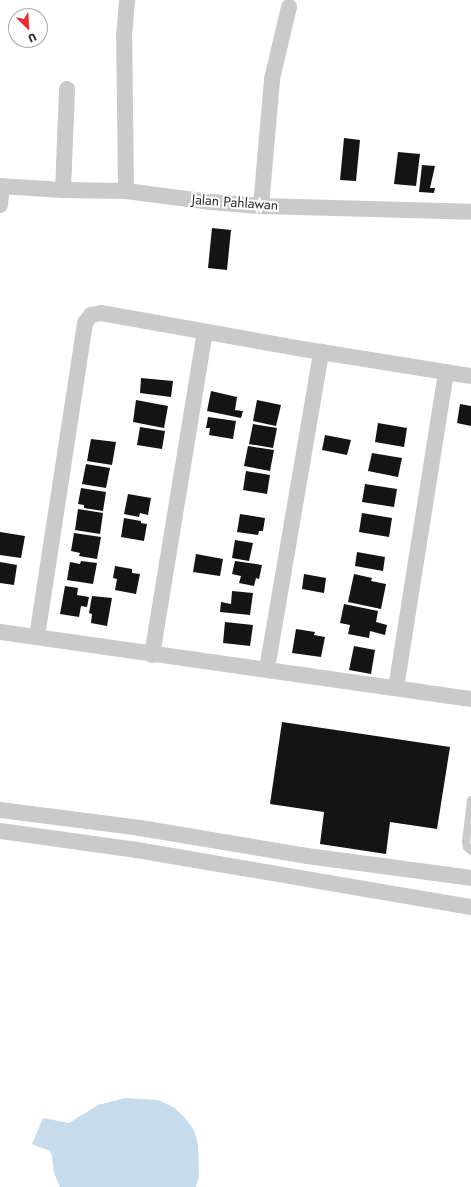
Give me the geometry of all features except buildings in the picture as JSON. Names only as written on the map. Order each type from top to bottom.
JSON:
[{"type":"street","points":[[126,191],[124,44],[127,0]]},
{"type":"street","points":[[261,206],[272,79],[290,7]]},
{"type":"street","points":[[63,190],[67,89]]},
{"type":"street","points":[[0,205],[1,186]]},
{"type":"street","name":"Jalan Pahlawan","points":[[1,186],[63,190],[126,191],[210,202],[261,206],[471,212]]},
{"type":"street","points":[[37,637],[87,319],[93,314],[101,313],[321,352],[471,376]]},
{"type":"street","points":[[152,655],[205,332]]},
{"type":"street","points":[[267,669],[321,352]]},
{"type":"street","points":[[396,688],[446,372]]},
{"type":"street","points":[[0,632],[152,655],[267,669],[471,699]]},
{"type":"street","points":[[0,810],[140,828],[307,856],[471,878]]},
{"type":"street","points":[[0,831],[137,850],[302,880],[471,908]]},
{"type":"street","points":[[302,880],[307,856]]},
{"type":"lane","points":[[471,800],[466,842],[467,847],[471,851]]},
{"type":"water","points":[[125,1098],[158,1100],[175,1108],[186,1119],[194,1130],[198,1144],[199,1176],[196,1187],[60,1187],[54,1173],[50,1151],[32,1144],[43,1118],[69,1123],[98,1105]]}]
